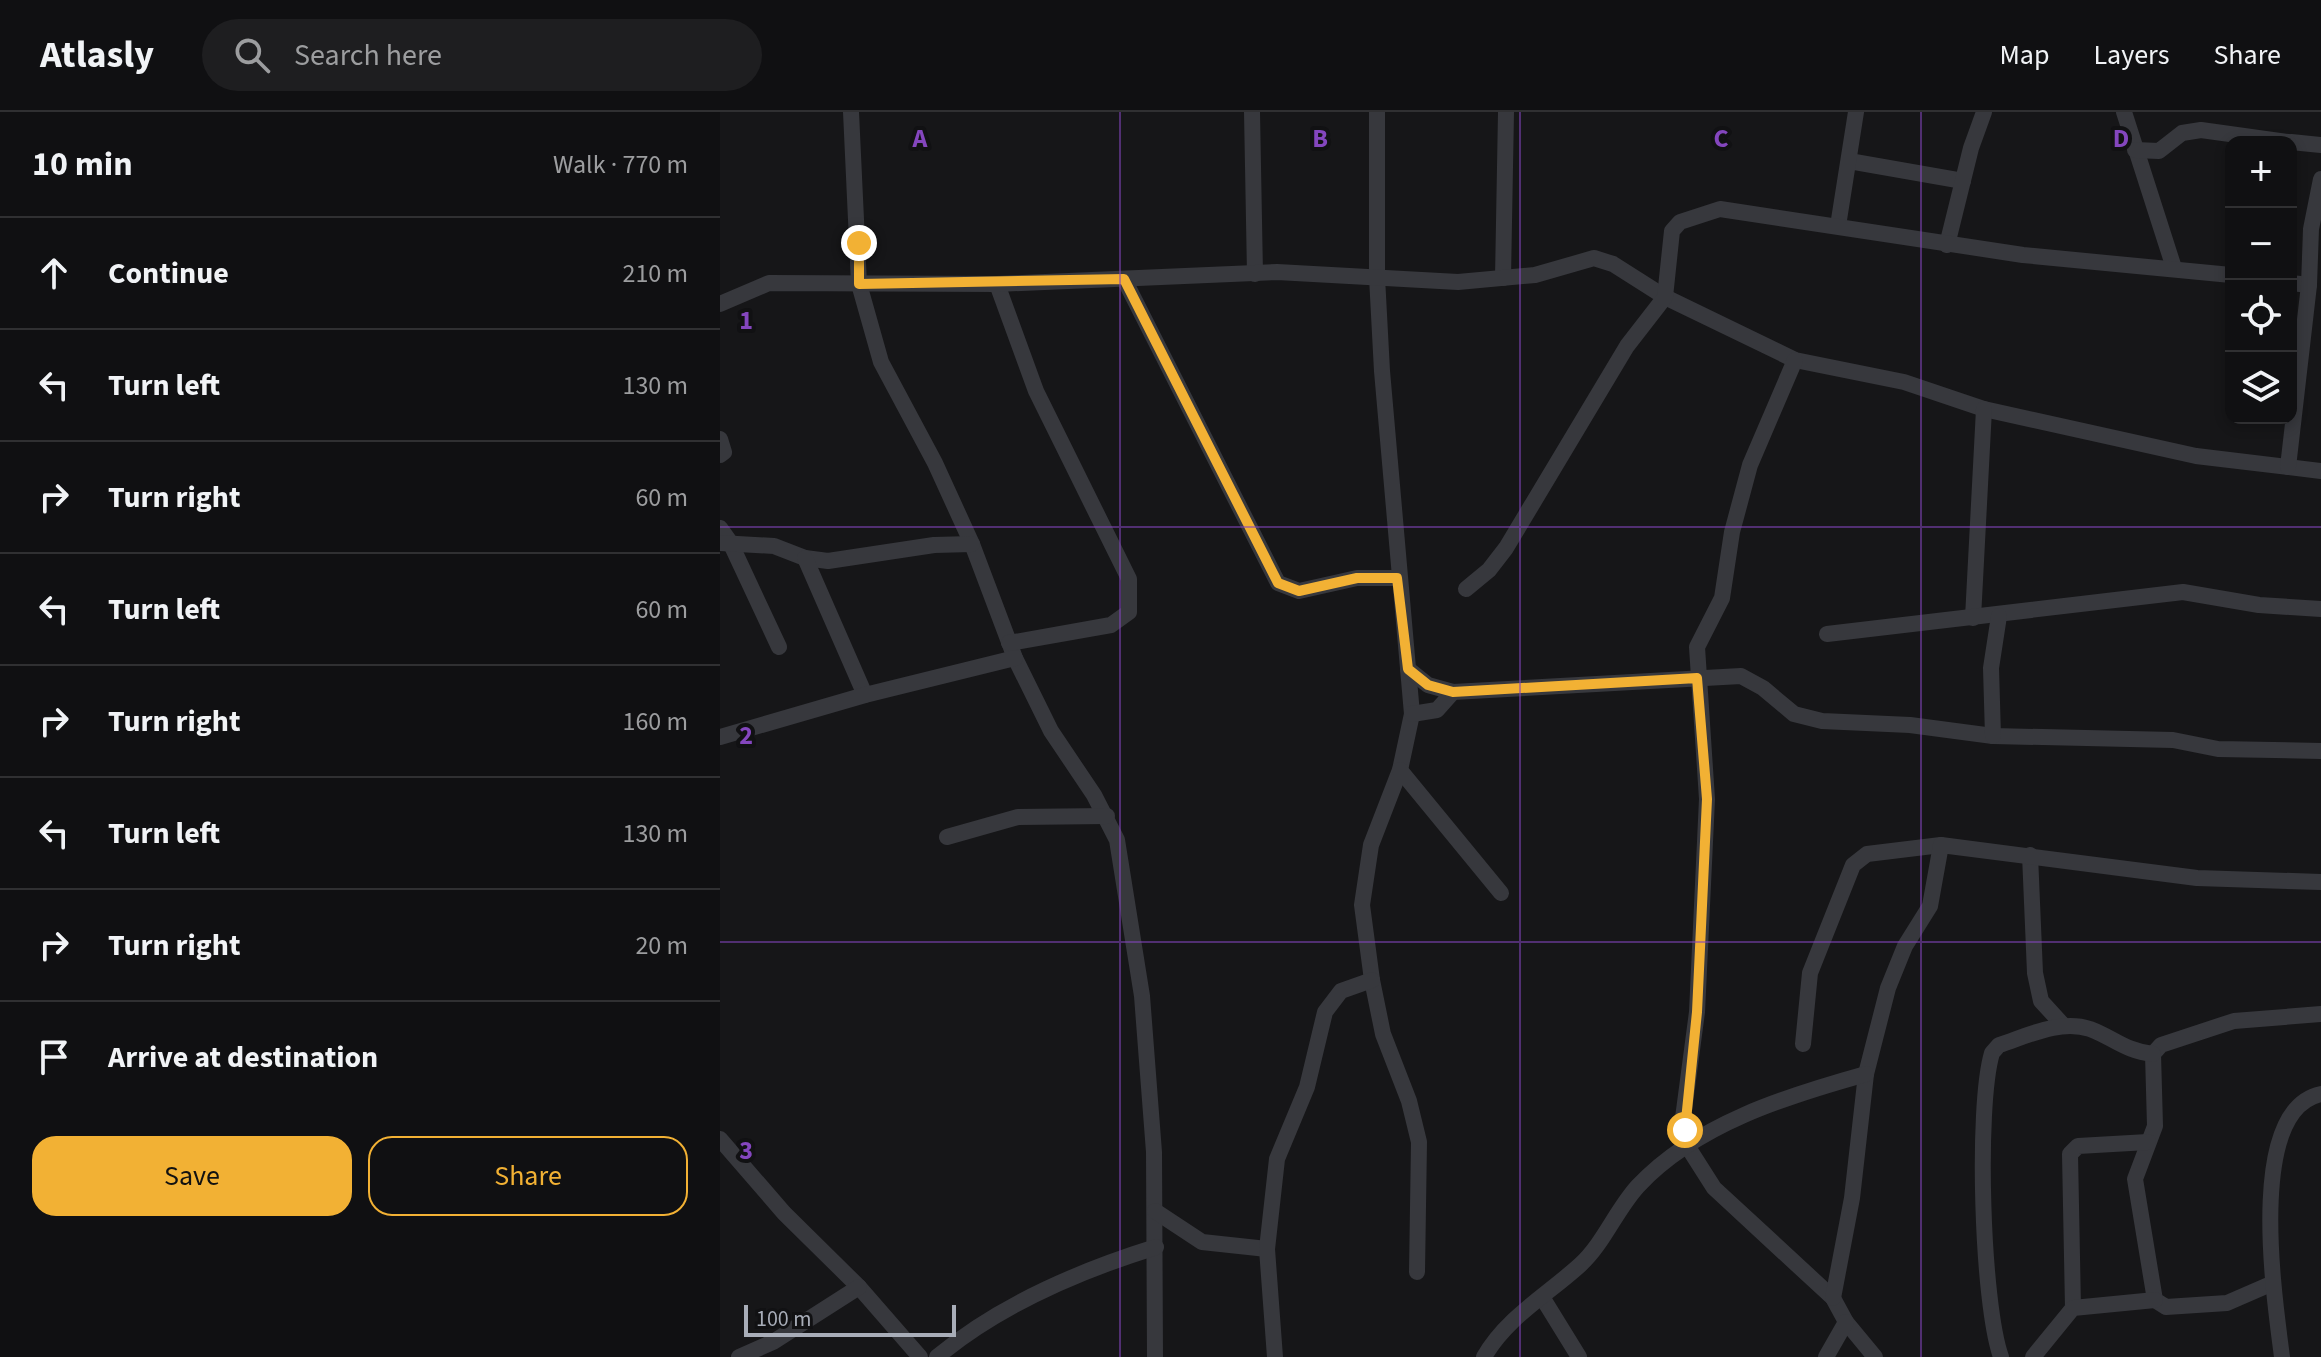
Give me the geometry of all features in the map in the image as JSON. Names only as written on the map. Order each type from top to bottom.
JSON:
[{"type":"street","points":[[851,112],[859,284],[881,362],[916,423],[972,544],[1012,650],[1051,731],[1107,816],[1122,863],[1142,996],[1155,1211],[1155,1357]]},
{"type":"street","points":[[1252,112],[1255,274]]},
{"type":"street","points":[[1377,112],[1377,277],[1397,578],[1412,714],[1400,770],[1371,845],[1362,905],[1383,1034],[1409,1101],[1419,1142],[1417,1272]]},
{"type":"street","points":[[1503,278],[1506,112]]},
{"type":"street","points":[[1838,226],[1856,112]]},
{"type":"street","points":[[1947,245],[1984,112]]},
{"type":"street","points":[[2124,112],[2174,268]]},
{"type":"street","points":[[2135,150],[2159,151],[2182,133],[2201,130],[2245,136]]},
{"type":"street","points":[[2297,143],[2321,145]]},
{"type":"street","points":[[1849,161],[1963,181]]},
{"type":"street","points":[[2288,467],[2309,285],[2311,229],[2321,179]]},
{"type":"street","points":[[1466,589],[1489,570],[1506,548],[1627,346],[1665,297],[1669,238],[1680,222],[1720,209],[1947,245],[2225,274]]},
{"type":"street","points":[[720,304],[769,283],[997,284],[1255,274],[1458,282],[1556,271],[1594,258],[1613,264],[1665,297],[1795,360],[1904,382],[1984,409],[2196,456],[2321,471]]},
{"type":"street","points":[[1124,279],[1278,583],[1299,591],[1357,578],[1397,578]]},
{"type":"street","points":[[720,737],[1012,650],[1111,625],[1129,612],[1129,579],[1036,391],[997,284]]},
{"type":"street","points":[[2297,284],[2309,285]]},
{"type":"street","points":[[1795,360],[1741,491],[1722,598],[1697,647],[1707,799],[1697,1012],[1683,1118],[1686,1144],[1699,1169],[1728,1203],[1833,1298],[1846,1322],[1875,1357]]},
{"type":"street","points":[[1973,618],[1984,409]]},
{"type":"street","points":[[720,439],[724,452],[720,455]]},
{"type":"street","points":[[723,537],[774,546],[805,558],[828,561],[934,545],[972,544]]},
{"type":"street","points":[[723,537],[779,647]]},
{"type":"street","points":[[805,558],[865,695]]},
{"type":"street","points":[[1827,634],[2183,592],[2259,605],[2321,609]]},
{"type":"street","points":[[1993,736],[1991,668],[1999,616]]},
{"type":"street","points":[[1408,669],[1428,685],[1453,692],[1741,676],[1763,688],[1794,714],[1822,721],[1910,725],[1993,736],[2173,740],[2218,749],[2321,751]]},
{"type":"street","points":[[1412,714],[1437,710],[1453,692]]},
{"type":"street","points":[[1400,770],[1501,893]]},
{"type":"street","points":[[947,837],[1018,817],[1107,816]]},
{"type":"street","points":[[1833,1298],[1852,1198],[1866,1074],[1888,988],[1905,946],[1930,906],[1941,845]]},
{"type":"street","points":[[1803,1044],[1810,973],[1853,865],[1867,854],[1941,845],[2197,878],[2321,882]]},
{"type":"street","points":[[2030,855],[2035,973],[2041,1001],[2063,1025]]},
{"type":"street","points":[[1275,1357],[1267,1249],[1277,1159],[1307,1087],[1309,1067],[1325,1012],[1341,991],[1372,980]]},
{"type":"street","points":[[2155,1300],[2135,1179],[2155,1126],[2153,1054],[2161,1045],[2234,1021],[2321,1014]]},
{"type":"street","points":[[2001,1357],[1990,1309],[1986,1227],[1985,1144],[1990,1061],[1999,1045],[2063,1025],[2091,1030],[2130,1051],[2153,1054]]},
{"type":"street","points":[[1484,1357],[1502,1329],[1590,1254],[1636,1188],[1686,1144],[1806,1091],[1866,1074]]},
{"type":"street","points":[[2282,1357],[2273,1283],[2274,1157],[2291,1115],[2304,1101],[2321,1094]]},
{"type":"street","points":[[720,1139],[784,1213],[859,1287],[920,1357]]},
{"type":"street","points":[[2033,1357],[2073,1308],[2070,1154],[2078,1146],[2148,1142]]},
{"type":"street","points":[[1155,1211],[1202,1242],[1267,1249]]},
{"type":"street","points":[[937,1357],[961,1338],[1017,1305],[1109,1262],[1156,1247]]},
{"type":"street","points":[[2073,1308],[2155,1300],[2166,1307],[2227,1303],[2273,1283]]},
{"type":"street","points":[[739,1357],[773,1342],[859,1287]]},
{"type":"street","points":[[1542,1297],[1579,1357]]},
{"type":"street","points":[[1826,1357],[1846,1322]]},
{"type":"route","points":[[859,243],[859,284],[997,284],[1124,279],[1278,583],[1299,591],[1357,578],[1397,578],[1408,669],[1428,685],[1453,692],[1697,678],[1707,799],[1697,1012],[1683,1118],[1685,1130]]}]
